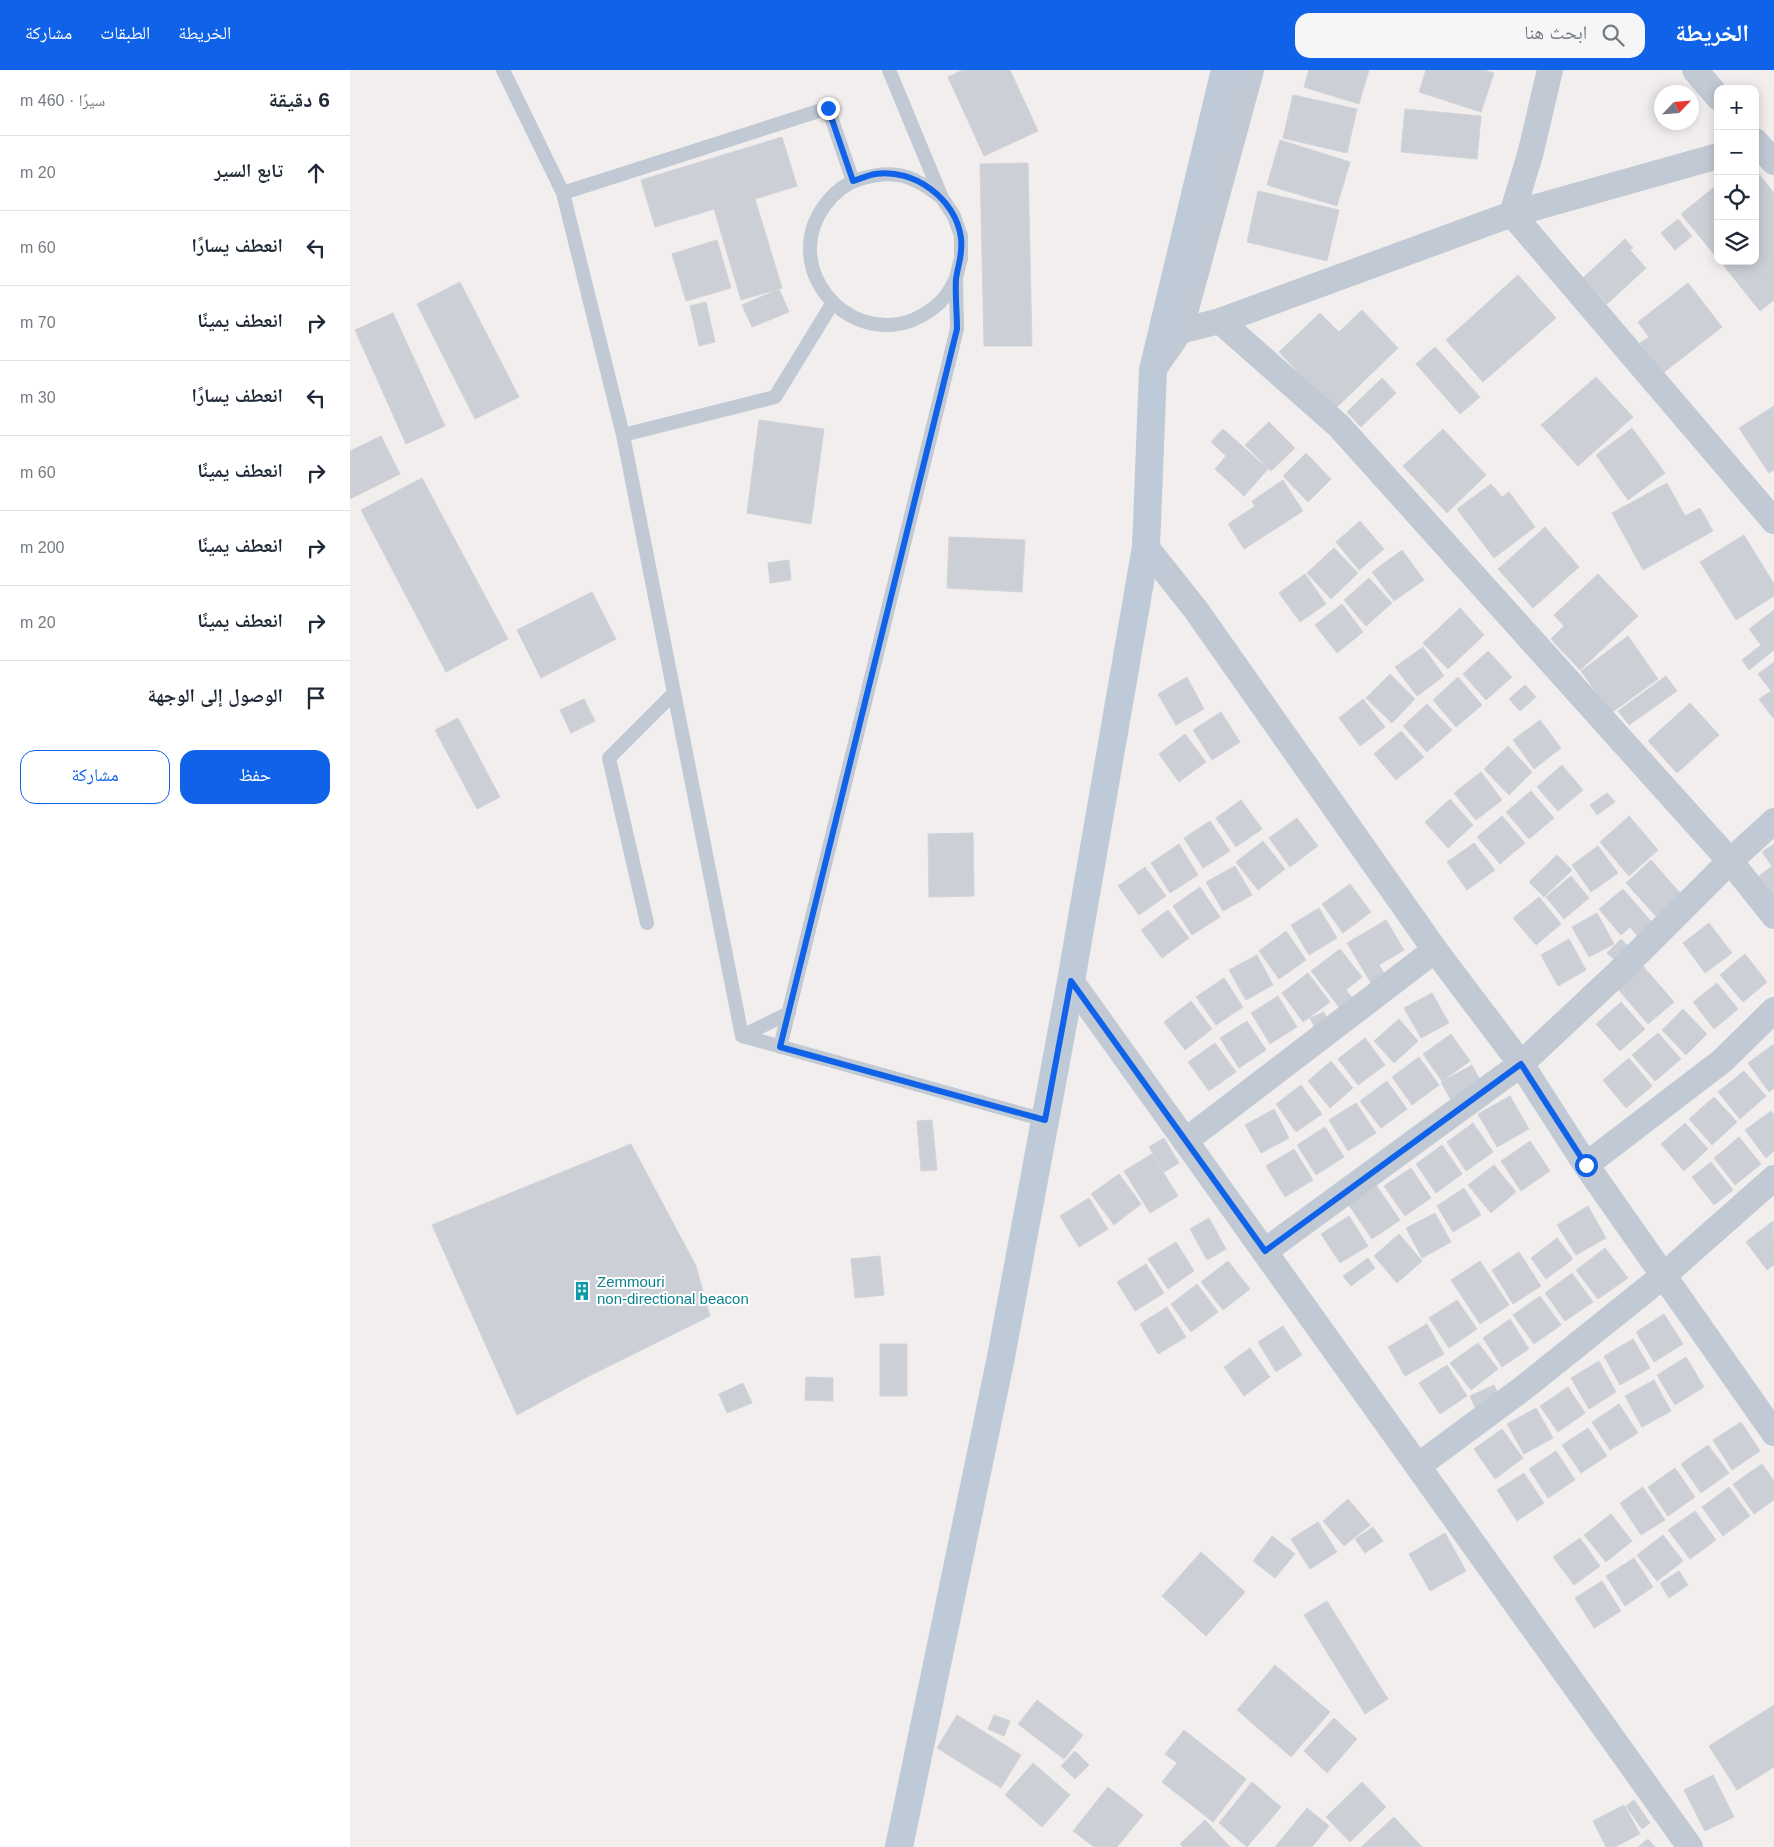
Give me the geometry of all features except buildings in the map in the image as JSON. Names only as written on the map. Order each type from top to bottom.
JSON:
[{"type":"main road","points":[[898,1847],[1001,1357],[1071,981],[1146,547],[1153,370],[1225,70]]},
{"type":"street","points":[[1153,370],[1180,331],[1251,70]]},
{"type":"street","points":[[1512,214],[1530,156],[1550,70]]},
{"type":"street","points":[[1695,70],[1714,92]]},
{"type":"street","points":[[1180,331],[1220,321],[1512,214],[1714,157]]},
{"type":"street","points":[[1512,214],[1774,521]]},
{"type":"street","points":[[1220,321],[1339,426],[1730,861],[1774,916]]},
{"type":"street","points":[[1146,547],[1196,610],[1435,950],[1521,1064],[1586,1165],[1774,1433]]},
{"type":"street","points":[[1265,1251],[1521,1064],[1619,972],[1730,861],[1774,821]]},
{"type":"street","points":[[1185,1141],[1435,950]]},
{"type":"street","points":[[1071,981],[1690,1847]]},
{"type":"street","points":[[1586,1165],[1722,1061],[1774,1010]]},
{"type":"street","points":[[1418,1466],[1522,1390],[1663,1276],[1774,1178]]},
{"type":"lane","points":[[503,70],[564,193],[623,435],[742,1036]]},
{"type":"lane","points":[[780,1047],[957,329],[956,278],[961,258],[961,236],[954,216],[942,198],[889,70]]},
{"type":"lane","points":[[564,193],[828,108],[853,181]]},
{"type":"lane","points":[[942,198],[923,183],[900,175],[876,174],[853,181],[833,194],[818,214],[811,236],[811,261],[818,284],[832,304],[853,318],[876,325],[902,324],[924,315],[943,299],[956,278]]},
{"type":"lane","points":[[623,435],[775,397],[832,304]]},
{"type":"lane","points":[[647,922],[609,758],[674,692]]},
{"type":"lane","points":[[742,1036],[789,1013]]},
{"type":"lane","points":[[742,1036],[1045,1120]]},
{"type":"place","name":"Zemmouri non-directional beacon","points":[[582,1291]]},
{"type":"route","points":[[828,108],[853,181],[876,174],[900,175],[923,183],[942,198],[954,216],[961,236],[961,258],[956,278],[957,329],[780,1047],[1045,1120],[1071,981],[1265,1251],[1521,1064],[1586,1165]]}]
